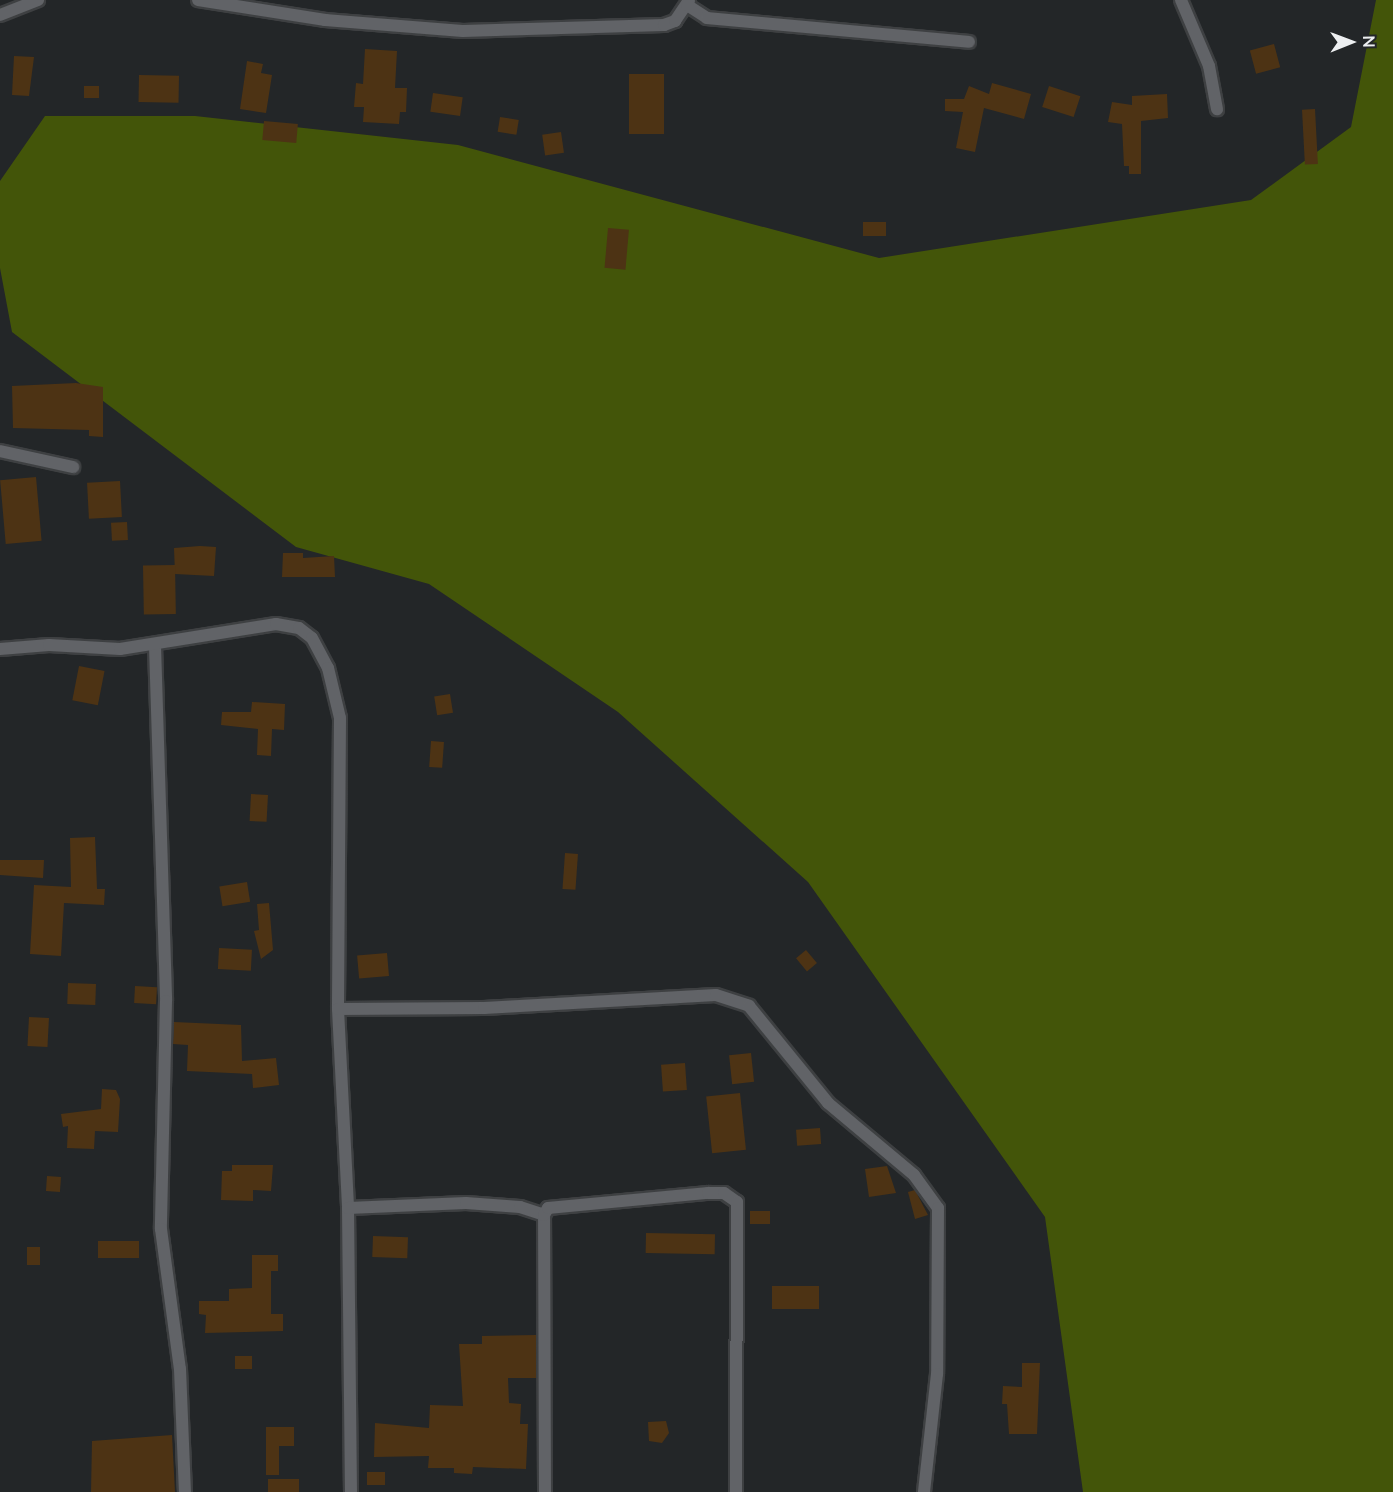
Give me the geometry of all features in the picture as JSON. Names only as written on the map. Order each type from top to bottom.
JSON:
[{"type":"street","points":[[0,15],[38,0]]},
{"type":"street","points":[[198,0],[325,20],[463,31],[664,25],[675,21],[688,2],[707,18],[969,42]]},
{"type":"street","points":[[1181,0],[1209,66],[1217,109]]},
{"type":"street","points":[[0,451],[73,467]]},
{"type":"street","points":[[0,649],[155,646],[276,624],[299,628],[319,649],[340,717],[338,1009],[348,1208],[351,1492]]},
{"type":"street","points":[[155,646],[166,1001],[161,1230],[180,1369],[185,1492]]},
{"type":"street","points":[[338,1009],[484,1008],[716,994],[749,1006],[828,1103],[914,1175],[938,1208],[937,1374],[924,1492]]},
{"type":"street","points":[[545,1492],[544,1215],[548,1208],[708,1193],[724,1193],[738,1202],[736,1492]]},
{"type":"street","points":[[348,1208],[466,1203],[526,1208],[544,1215]]},
{"type":"green space","points":[[1376,0],[1393,0],[1393,1492],[1083,1492],[1045,1217],[808,882],[618,712],[429,584],[296,547],[12,332],[0,268],[0,181],[45,116],[195,116],[458,145],[879,258],[1251,200],[1351,127]]},
{"type":"building","points":[[1274,44],[1280,67],[1256,74],[1250,50]]},
{"type":"building","points":[[365,49],[397,51],[395,88],[407,88],[406,112],[400,112],[399,124],[363,122],[364,107],[354,107],[356,83],[363,84]]},
{"type":"building","points":[[14,56],[34,57],[29,96],[12,95]]},
{"type":"building","points":[[247,61],[263,64],[261,73],[272,75],[266,113],[240,109]]},
{"type":"building","points":[[629,74],[664,74],[664,134],[629,134]]},
{"type":"building","points":[[139,75],[179,76],[179,103],[139,102]]},
{"type":"building","points":[[992,83],[1031,94],[1024,119],[984,108],[975,152],[956,148],[963,112],[945,111],[945,99],[964,99],[969,86],[989,94]]},
{"type":"building","points":[[84,86],[99,86],[99,98],[84,98]]},
{"type":"building","points":[[1049,86],[1080,96],[1074,117],[1042,107]]},
{"type":"building","points":[[433,93],[463,97],[460,116],[430,112]]},
{"type":"building","points":[[1167,94],[1168,118],[1141,121],[1141,174],[1129,174],[1129,166],[1124,166],[1122,124],[1108,122],[1112,102],[1132,105],[1132,96]]},
{"type":"building","points":[[1315,109],[1318,164],[1305,165],[1302,110]]},
{"type":"building","points":[[500,117],[519,120],[516,135],[498,132]]},
{"type":"building","points":[[264,121],[298,124],[296,143],[262,140]]},
{"type":"building","points":[[561,132],[564,153],[545,155],[542,135]]},
{"type":"building","points":[[863,222],[886,222],[886,236],[863,236]]},
{"type":"building","points":[[608,228],[629,230],[625,270],[605,268]]},
{"type":"building","points":[[76,383],[103,387],[103,437],[89,436],[89,430],[13,428],[12,386]]},
{"type":"building","points":[[36,477],[42,541],[6,544],[0,480]]},
{"type":"building","points":[[120,481],[122,517],[89,519],[87,483]]},
{"type":"building","points":[[127,522],[128,540],[112,541],[111,523]]},
{"type":"building","points":[[216,547],[214,576],[175,574],[174,548]]},
{"type":"building","points":[[283,553],[303,553],[303,558],[334,556],[335,577],[282,577]]},
{"type":"building","points":[[175,565],[176,614],[144,615],[143,566]]},
{"type":"building","points":[[79,666],[105,671],[98,705],[72,700]]},
{"type":"building","points":[[450,694],[453,713],[437,715],[434,697]]},
{"type":"building","points":[[252,702],[285,704],[284,730],[272,729],[271,756],[257,755],[258,729],[221,725],[222,712],[251,712]]},
{"type":"building","points":[[431,741],[444,742],[442,768],[429,767]]},
{"type":"building","points":[[251,794],[268,795],[267,822],[250,821]]},
{"type":"building","points":[[95,837],[97,889],[105,889],[104,905],[64,903],[61,956],[30,954],[34,885],[71,887],[70,838]]},
{"type":"building","points":[[565,853],[578,854],[575,890],[562,889]]},
{"type":"building","points":[[0,860],[44,860],[43,878],[0,875]]},
{"type":"building","points":[[247,882],[250,902],[222,906],[219,886]]},
{"type":"building","points":[[269,903],[273,950],[261,959],[254,931],[259,930],[257,904]]},
{"type":"building","points":[[219,948],[252,950],[251,971],[218,969]]},
{"type":"building","points":[[806,950],[817,963],[807,971],[796,958]]},
{"type":"building","points":[[387,953],[389,976],[359,979],[357,956]]},
{"type":"building","points":[[68,983],[96,984],[95,1005],[67,1004]]},
{"type":"building","points":[[135,986],[157,987],[156,1004],[134,1003]]},
{"type":"building","points":[[29,1017],[49,1018],[47,1047],[27,1046]]},
{"type":"building","points":[[174,1022],[241,1025],[242,1061],[276,1058],[279,1085],[253,1088],[252,1074],[187,1071],[188,1045],[173,1044]]},
{"type":"building","points":[[751,1053],[754,1082],[732,1084],[729,1055]]},
{"type":"building","points":[[685,1063],[687,1090],[663,1092],[661,1065]]},
{"type":"building","points":[[102,1089],[116,1090],[120,1099],[118,1132],[95,1131],[94,1149],[67,1148],[68,1126],[63,1127],[61,1114],[101,1109]]},
{"type":"building","points":[[740,1093],[746,1150],[712,1153],[706,1097]]},
{"type":"building","points":[[820,1128],[821,1144],[797,1146],[796,1130]]},
{"type":"building","points":[[232,1165],[273,1165],[271,1191],[253,1190],[253,1201],[221,1200],[222,1171],[232,1171]]},
{"type":"building","points":[[887,1166],[896,1193],[869,1197],[865,1169]]},
{"type":"building","points":[[47,1176],[61,1177],[60,1192],[46,1191]]},
{"type":"building","points":[[915,1190],[928,1215],[915,1219],[908,1192]]},
{"type":"building","points":[[750,1211],[770,1211],[770,1224],[750,1224]]},
{"type":"building","points":[[646,1233],[715,1234],[715,1254],[646,1253]]},
{"type":"building","points":[[373,1236],[408,1237],[407,1258],[372,1257]]},
{"type":"building","points":[[98,1241],[139,1241],[139,1258],[98,1258]]},
{"type":"building","points":[[27,1247],[40,1247],[40,1265],[27,1265]]},
{"type":"building","points":[[252,1255],[278,1255],[278,1271],[271,1271],[271,1314],[283,1314],[283,1331],[205,1333],[206,1315],[199,1314],[199,1301],[229,1301],[229,1289],[252,1288]]},
{"type":"building","points":[[772,1286],[819,1286],[819,1309],[772,1309]]},
{"type":"building","points":[[536,1335],[536,1378],[508,1378],[509,1403],[521,1404],[520,1424],[528,1424],[526,1469],[473,1467],[472,1474],[454,1473],[454,1468],[428,1468],[429,1456],[374,1457],[375,1423],[429,1428],[430,1405],[463,1406],[459,1344],[482,1344],[482,1336]]},
{"type":"building","points":[[235,1356],[252,1356],[252,1369],[235,1369]]},
{"type":"building","points":[[1022,1363],[1040,1363],[1037,1434],[1009,1434],[1007,1404],[1002,1404],[1003,1386],[1022,1387]]},
{"type":"building","points":[[666,1421],[669,1433],[662,1443],[649,1441],[648,1422]]},
{"type":"building","points":[[266,1427],[294,1427],[294,1446],[279,1446],[279,1475],[266,1475]]},
{"type":"building","points":[[172,1435],[175,1492],[91,1492],[92,1441]]},
{"type":"building","points":[[367,1472],[385,1472],[385,1485],[367,1485]]},
{"type":"building","points":[[268,1479],[299,1479],[299,1492],[268,1492]]}]
